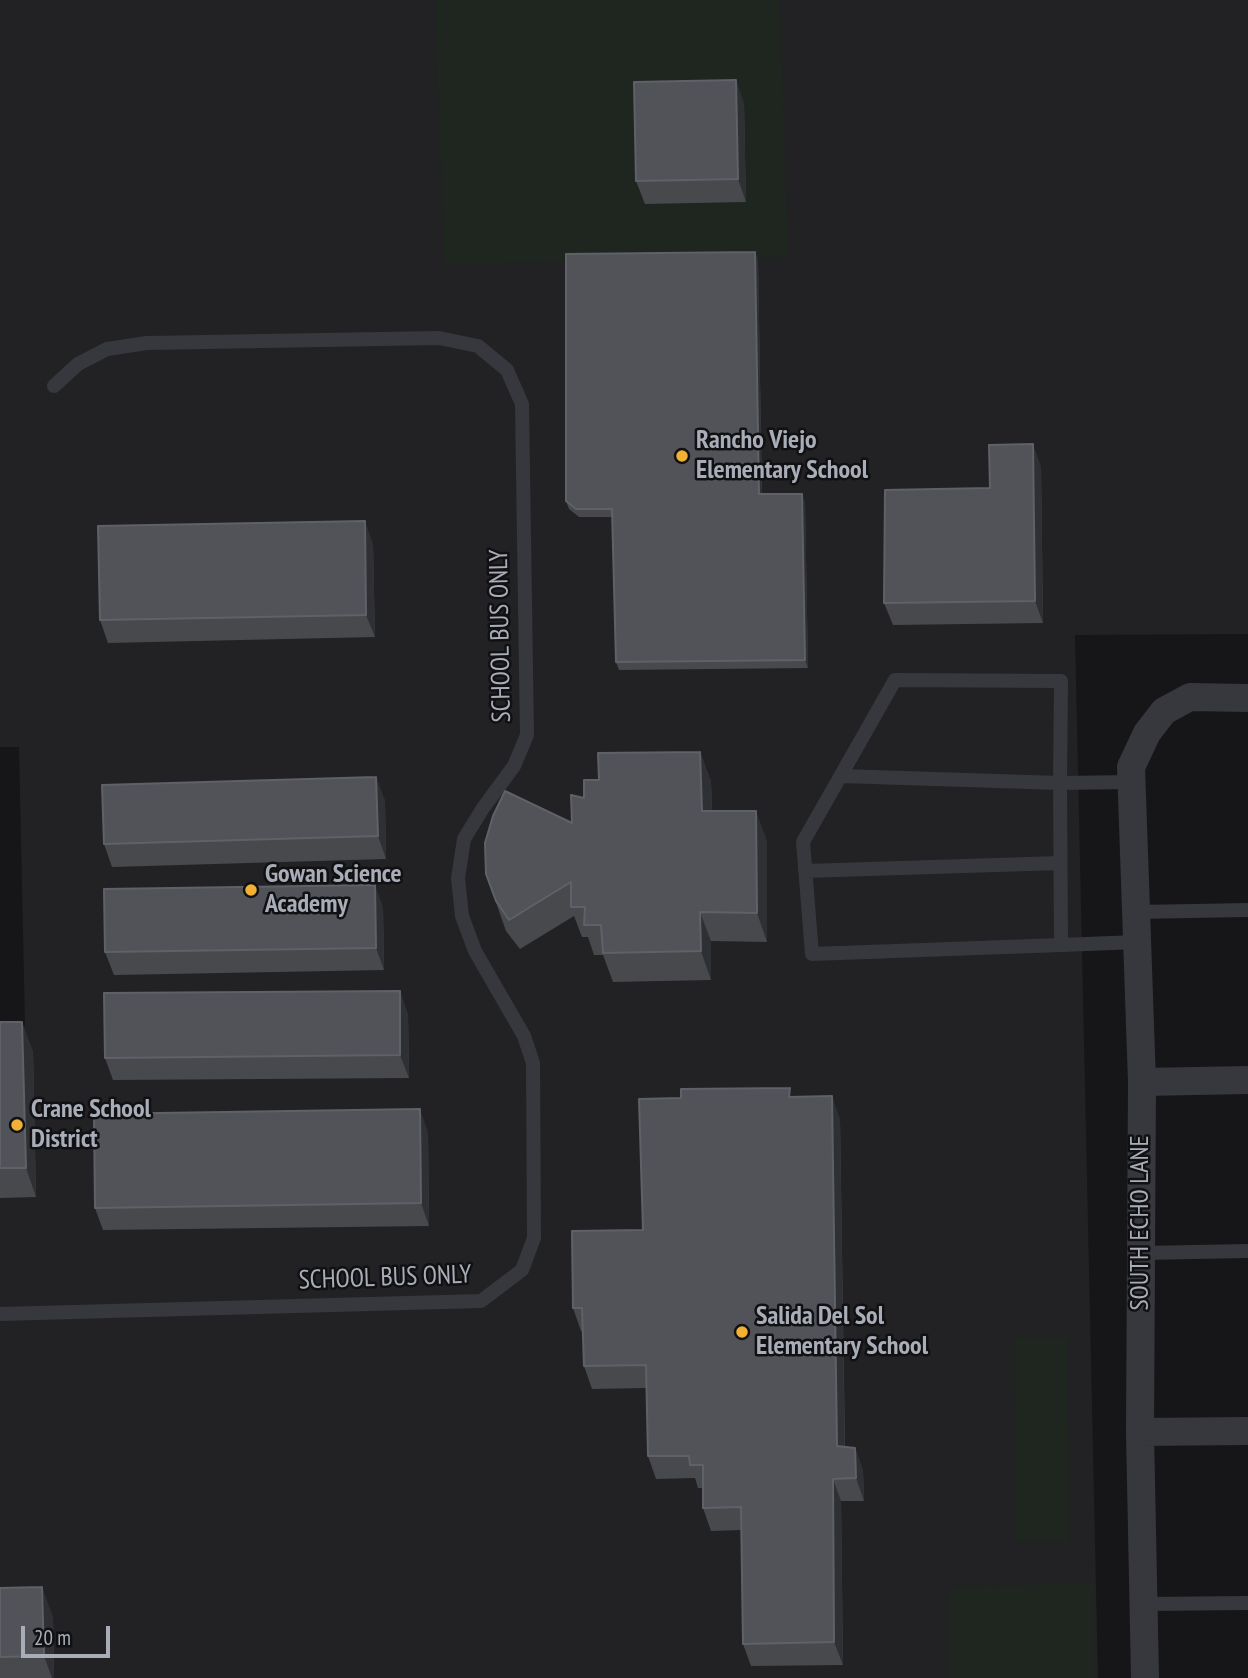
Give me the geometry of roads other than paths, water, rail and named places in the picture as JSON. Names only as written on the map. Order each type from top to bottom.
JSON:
[{"type":"street","points":[[1131,775],[1147,733],[1164,711],[1190,697],[1248,698]]},
{"type":"street","name":"SOUTH ECHO LANE","points":[[1131,775],[1142,1082],[1140,1432],[1145,1678]]},
{"type":"street","points":[[1142,1082],[1248,1080]]},
{"type":"street","points":[[1140,1432],[1248,1431]]},
{"type":"lane","name":"SCHOOL BUS ONLY","points":[[0,1314],[481,1301],[522,1270],[534,1238],[533,1063],[524,1036],[475,951],[462,916],[458,878],[464,839],[514,766],[527,735],[522,404],[507,370],[478,346],[439,338],[147,343],[107,349],[78,364],[54,386]]},
{"type":"lane","points":[[1061,945],[1061,681],[895,681],[803,842],[812,954],[1061,945],[1137,942]]},
{"type":"lane","points":[[841,776],[1060,783],[1131,775]]},
{"type":"lane","points":[[805,872],[1060,863]]},
{"type":"lane","points":[[1136,912],[1248,910]]},
{"type":"lane","points":[[1142,1253],[1248,1251]]},
{"type":"lane","points":[[1145,1604],[1248,1603]]},
{"type":"place","name":"Rancho Viejo Elementary School","points":[[682,456]]},
{"type":"place","name":"Gowan Science Academy","points":[[251,890]]},
{"type":"place","name":"Crane School District","points":[[17,1125]]},
{"type":"place","name":"Salida Del Sol Elementary School","points":[[742,1332]]}]
